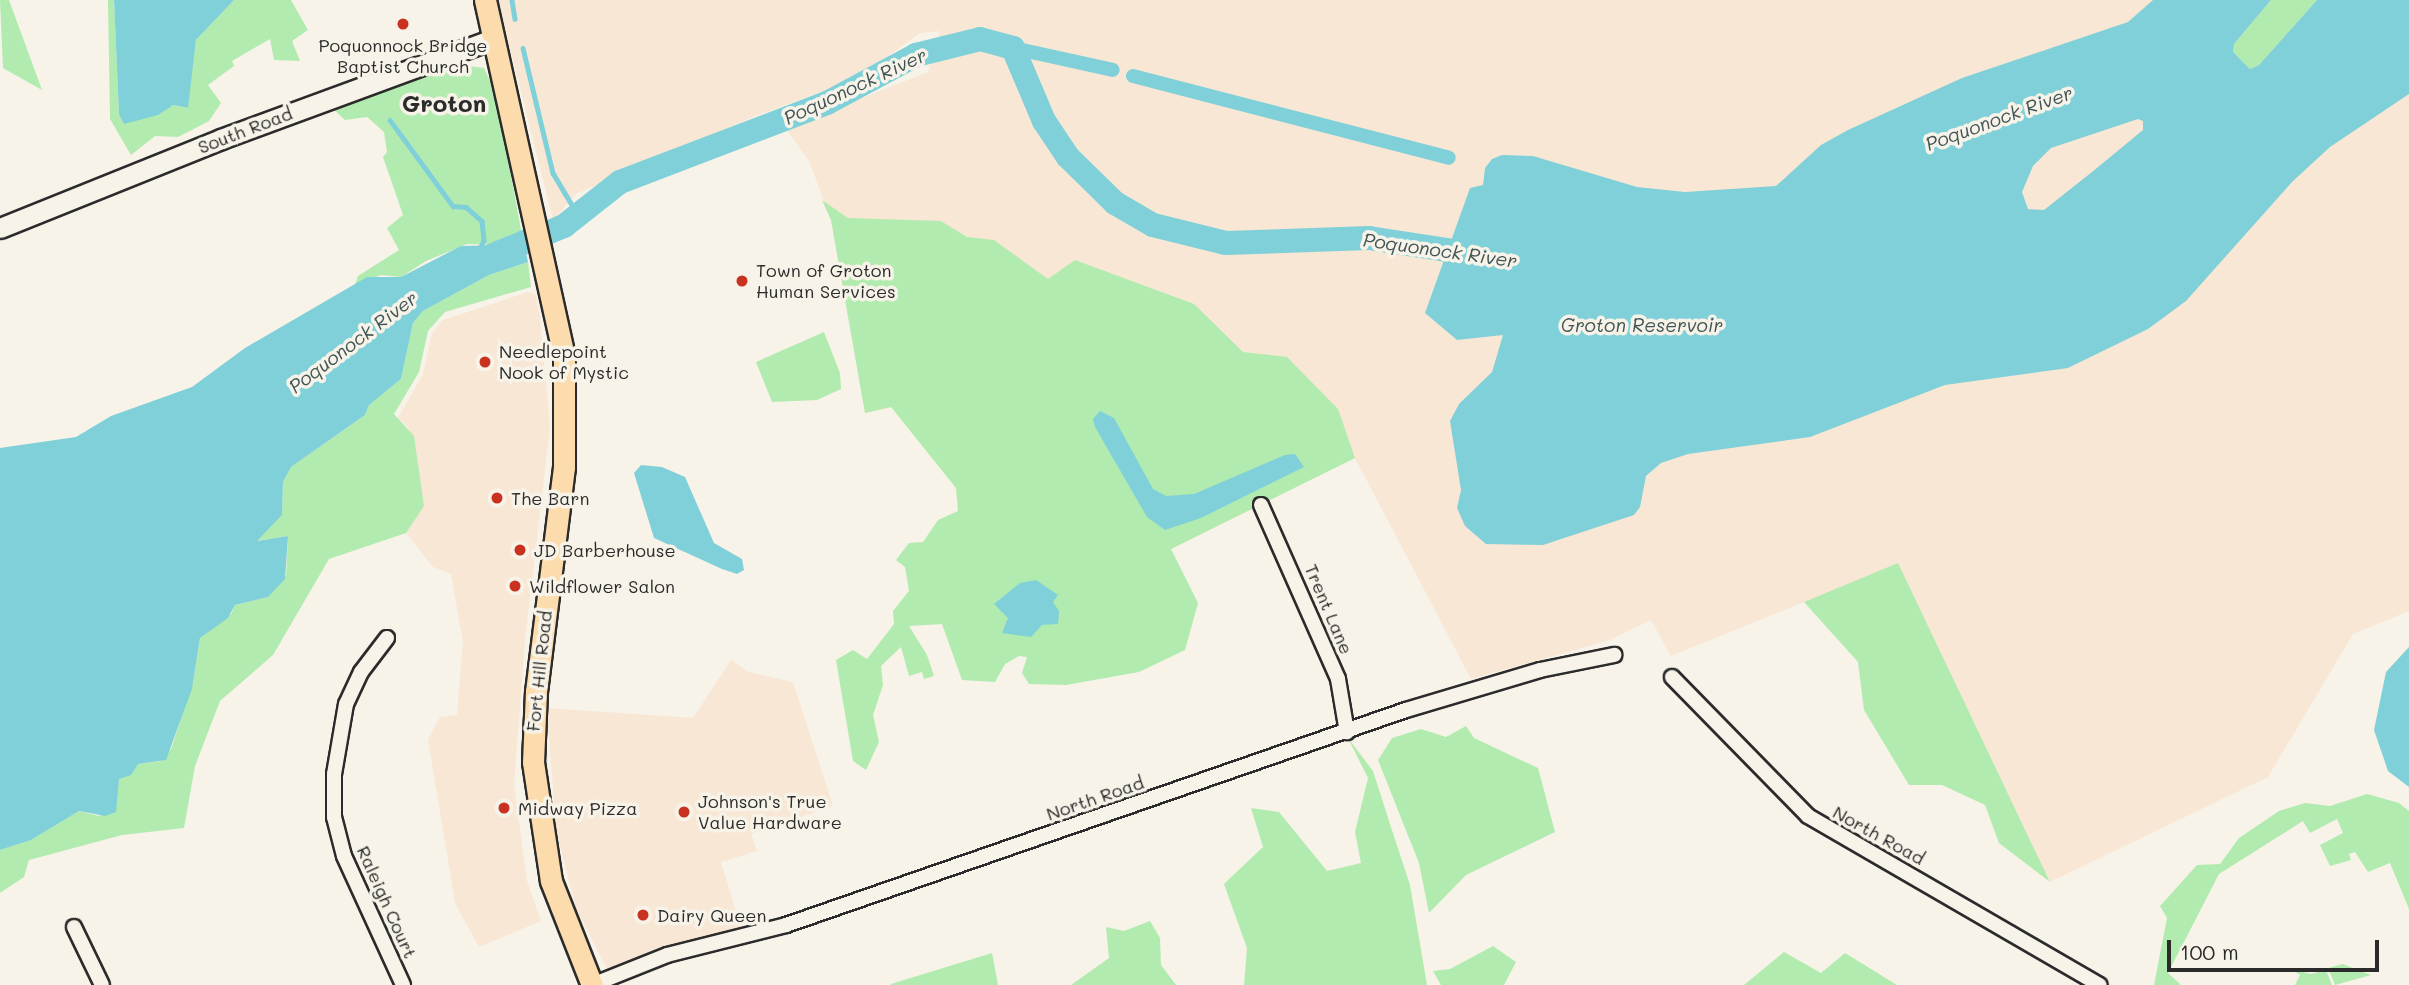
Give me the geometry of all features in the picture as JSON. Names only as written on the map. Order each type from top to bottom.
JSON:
[{"type":"main road","name":"Fort Hill Road","points":[[485,0],[548,265],[562,341],[567,414],[534,708],[533,776],[551,881],[592,985]]},
{"type":"main road","name":"South Road","points":[[0,228],[233,134],[493,39]]},
{"type":"street","name":"Trent Lane","points":[[1261,505],[1338,679],[1347,732]]},
{"type":"street","name":"Raleigh Court","points":[[387,638],[361,672],[346,704],[334,774],[334,817],[344,856],[403,985]]},
{"type":"street","name":"North Road","points":[[592,985],[667,955],[786,925],[1489,684],[1614,654]]},
{"type":"street","name":"North Road","points":[[1672,677],[1808,816],[2099,985]]},
{"type":"street","points":[[74,927],[102,985]]},
{"type":"shaded area","points":[[498,0],[2409,0],[2409,611],[2353,634],[2268,777],[2050,882],[1898,564],[1671,656],[1651,620],[1610,640],[1471,679],[1355,458],[1145,562],[995,385],[865,413],[831,220],[810,163],[786,128],[928,72],[940,31],[920,33],[856,79],[753,117],[576,194],[553,220]]},
{"type":"shaded area","points":[[528,292],[536,295],[540,316],[550,427],[525,641],[514,785],[527,881],[541,921],[479,947],[455,903],[428,740],[440,717],[457,715],[463,642],[451,574],[433,567],[406,533],[424,505],[408,427],[398,418],[423,374],[432,333],[443,320]]},
{"type":"shaded area","points":[[731,660],[748,672],[793,682],[833,806],[751,834],[757,851],[721,862],[741,928],[607,969],[576,908],[556,830],[547,708],[693,718]]},
{"type":"green space","points":[[0,0],[9,0],[42,90],[3,68]]},
{"type":"green space","points":[[108,0],[114,0],[119,114],[173,105],[187,108],[196,40],[234,0],[291,0],[308,30],[292,41],[300,61],[274,60],[270,39],[232,61],[234,66],[208,85],[221,103],[209,121],[178,137],[155,136],[131,155],[110,119]]},
{"type":"green space","points":[[2271,0],[2317,0],[2259,65],[2250,69],[2233,52],[2234,44]]},
{"type":"green space","points":[[461,65],[484,68],[496,94],[521,230],[500,245],[467,244],[426,261],[401,277],[381,275],[355,285],[358,276],[399,250],[387,228],[403,215],[383,157],[387,152],[384,132],[367,117],[345,120],[332,108]]},
{"type":"green space","points":[[822,200],[848,218],[941,221],[967,237],[994,240],[1048,279],[1075,260],[1194,304],[1243,352],[1287,357],[1338,409],[1355,458],[1171,549],[1198,603],[1185,650],[1139,672],[1066,685],[1029,684],[1022,673],[1027,657],[1019,656],[1005,664],[995,682],[962,680],[942,624],[909,626],[927,655],[934,676],[924,679],[922,672],[909,676],[901,647],[881,666],[883,685],[873,715],[879,742],[866,770],[853,761],[836,660],[853,650],[867,659],[894,624],[893,611],[909,591],[905,567],[896,560],[909,543],[923,542],[938,520],[958,511],[956,488],[891,407],[865,413],[831,220]]},
{"type":"green space","points":[[528,262],[531,287],[445,312],[428,331],[419,372],[394,414],[414,436],[424,506],[406,533],[329,559],[273,655],[220,701],[195,766],[184,828],[122,835],[29,860],[24,877],[0,893],[0,850],[31,840],[79,811],[99,816],[116,801],[119,779],[138,764],[161,761],[171,749],[193,683],[200,638],[231,614],[235,605],[268,597],[286,575],[288,536],[256,541],[282,515],[283,482],[291,467],[365,415],[369,405],[401,379],[413,323],[423,311],[489,275]]},
{"type":"green space","points":[[824,332],[840,373],[841,389],[817,400],[772,402],[756,362]]},
{"type":"green space","points":[[1898,563],[2050,882],[1999,843],[1985,805],[1942,785],[1909,785],[1864,710],[1858,662],[1804,602]]},
{"type":"green space","points":[[1466,726],[1474,738],[1538,768],[1555,832],[1466,875],[1429,913],[1419,863],[1378,760],[1392,738],[1421,729],[1446,737]]},
{"type":"green space","points":[[1348,738],[1373,771],[1410,885],[1427,985],[1244,985],[1247,948],[1224,884],[1263,847],[1251,808],[1279,812],[1327,871],[1361,863],[1355,832],[1368,778]]},
{"type":"green space","points":[[2367,794],[2399,803],[2409,811],[2409,909],[2390,863],[2368,872],[2355,852],[2349,854],[2351,860],[2330,866],[2320,845],[2343,833],[2337,819],[2310,833],[2303,821],[2219,874],[2168,973],[2181,985],[2154,985],[2167,918],[2160,906],[2197,865],[2220,864],[2239,838],[2279,811],[2305,803],[2330,806]]},
{"type":"green space","points":[[1150,921],[1160,938],[1161,965],[1176,985],[1071,985],[1109,958],[1106,927],[1124,931]]},
{"type":"green space","points":[[1493,946],[1516,962],[1504,985],[1441,985],[1433,971],[1450,969]]},
{"type":"green space","points":[[1784,952],[1821,973],[1845,953],[1897,985],[1744,985]]},
{"type":"green space","points":[[992,953],[998,985],[891,985],[891,984]]},
{"type":"green space","points":[[2343,964],[2371,975],[2335,985],[2328,968]]},
{"type":"green space","points":[[2291,969],[2311,974],[2326,970],[2332,985],[2295,985],[2300,975]]},
{"type":"water","points":[[114,0],[234,0],[196,40],[188,108],[173,105],[158,115],[124,124],[119,114]]},
{"type":"water","name":"Groton Reservoir","points":[[2153,0],[2271,0],[2234,44],[2233,52],[2250,69],[2259,65],[2317,0],[2409,0],[2409,94],[2330,147],[2292,182],[2186,301],[2148,329],[2068,368],[1945,385],[1810,437],[1688,454],[1661,463],[1646,476],[1640,507],[1634,515],[1543,545],[1486,544],[1465,526],[1457,508],[1461,490],[1450,421],[1459,404],[1492,372],[1503,335],[1457,340],[1425,313],[1470,188],[1483,185],[1485,168],[1492,159],[1502,155],[1533,156],[1637,187],[1685,192],[1776,186],[1821,145],[1848,130],[1962,78],[2128,22]],"holes":[[[2138,119],[2143,121],[2143,130],[2044,210],[2028,209],[2022,192],[2033,166],[2051,148]]]},
{"type":"water","points":[[521,230],[528,262],[489,275],[423,311],[413,323],[401,379],[369,405],[365,415],[291,467],[283,482],[282,515],[257,541],[288,536],[285,579],[268,597],[235,605],[228,618],[200,638],[192,689],[166,760],[138,764],[131,775],[119,779],[116,812],[105,816],[79,811],[31,840],[0,850],[0,448],[76,437],[111,416],[192,387],[245,348],[367,277],[401,277],[461,246],[500,245]]},
{"type":"water","points":[[1100,411],[1114,418],[1153,489],[1166,496],[1194,494],[1285,455],[1295,454],[1304,467],[1201,518],[1165,530],[1147,517],[1095,427],[1093,419]]},
{"type":"water","points":[[641,465],[662,467],[685,477],[714,543],[742,559],[744,570],[737,574],[722,569],[654,538],[634,473]]},
{"type":"water","points":[[1036,580],[1058,595],[1053,602],[1059,611],[1058,624],[1042,625],[1031,637],[1002,633],[1008,618],[994,604],[1020,583]]},
{"type":"water","points":[[2409,647],[2409,787],[2388,771],[2374,730],[2386,672]]},
{"type":"waterway","points":[[512,0],[515,19]]},
{"type":"waterway","name":"Poquonock River","points":[[493,255],[564,226],[620,182],[827,103],[916,55],[980,39],[1013,48],[1044,121],[1068,157],[1115,203],[1153,225],[1226,243],[1369,238],[1479,255]]},
{"type":"waterway","points":[[523,48],[553,173],[578,215]]},
{"type":"waterway","points":[[1013,48],[1113,70]]},
{"type":"waterway","points":[[1133,76],[1449,158]]},
{"type":"waterway","points":[[390,120],[453,206],[466,207],[482,221],[484,240],[479,252]]},
{"type":"place","name":"Poquonnock Bridge Baptist Church","points":[[403,24]]},
{"type":"place","name":"Town of Groton Human Services","points":[[742,281]]},
{"type":"place","name":"Needlepoint Nook of Mystic","points":[[485,362]]},
{"type":"place","name":"The Barn","points":[[497,498]]},
{"type":"place","name":"JD Barberhouse","points":[[520,550]]},
{"type":"place","name":"Wildflower Salon","points":[[515,586]]},
{"type":"place","name":"Midway Pizza","points":[[504,808]]},
{"type":"place","name":"Johnson's True Value Hardware","points":[[684,812]]},
{"type":"place","name":"Dairy Queen","points":[[643,915]]},
{"type":"district","name":"Groton","points":[[444,103]]}]
